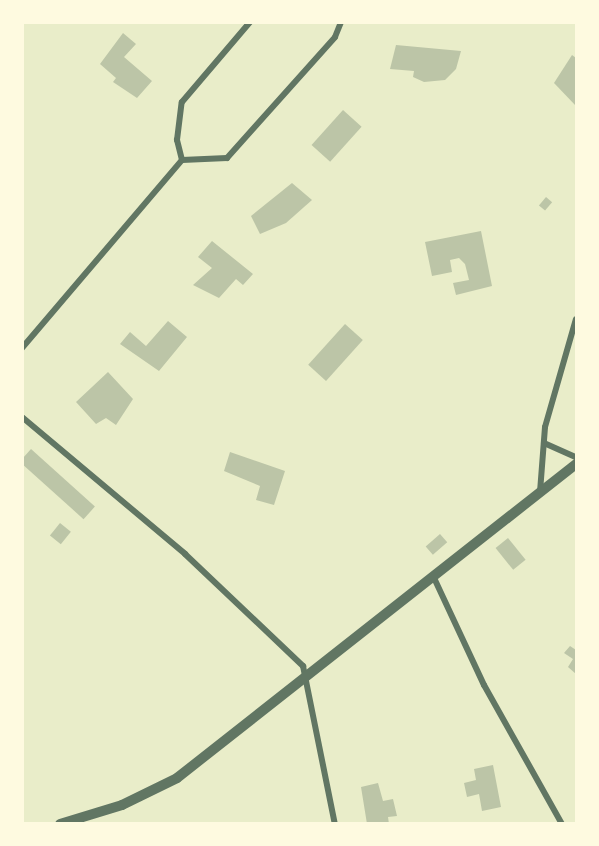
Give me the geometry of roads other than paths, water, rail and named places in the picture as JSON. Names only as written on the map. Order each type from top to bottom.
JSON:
[{"type":"street","points":[[182,160],[177,120],[182,102],[250,22]]},
{"type":"street","points":[[22,348],[182,160],[227,158],[335,37],[341,22]]},
{"type":"street","points":[[540,492],[544,443],[576,319]]},
{"type":"street","points":[[22,417],[185,554],[286,647],[307,678],[305,691],[335,824]]},
{"type":"street","points":[[544,443],[576,457]]},
{"type":"street","points":[[60,824],[122,805],[177,778],[435,580],[576,464]]},
{"type":"street","points":[[435,580],[484,685],[562,824]]}]
